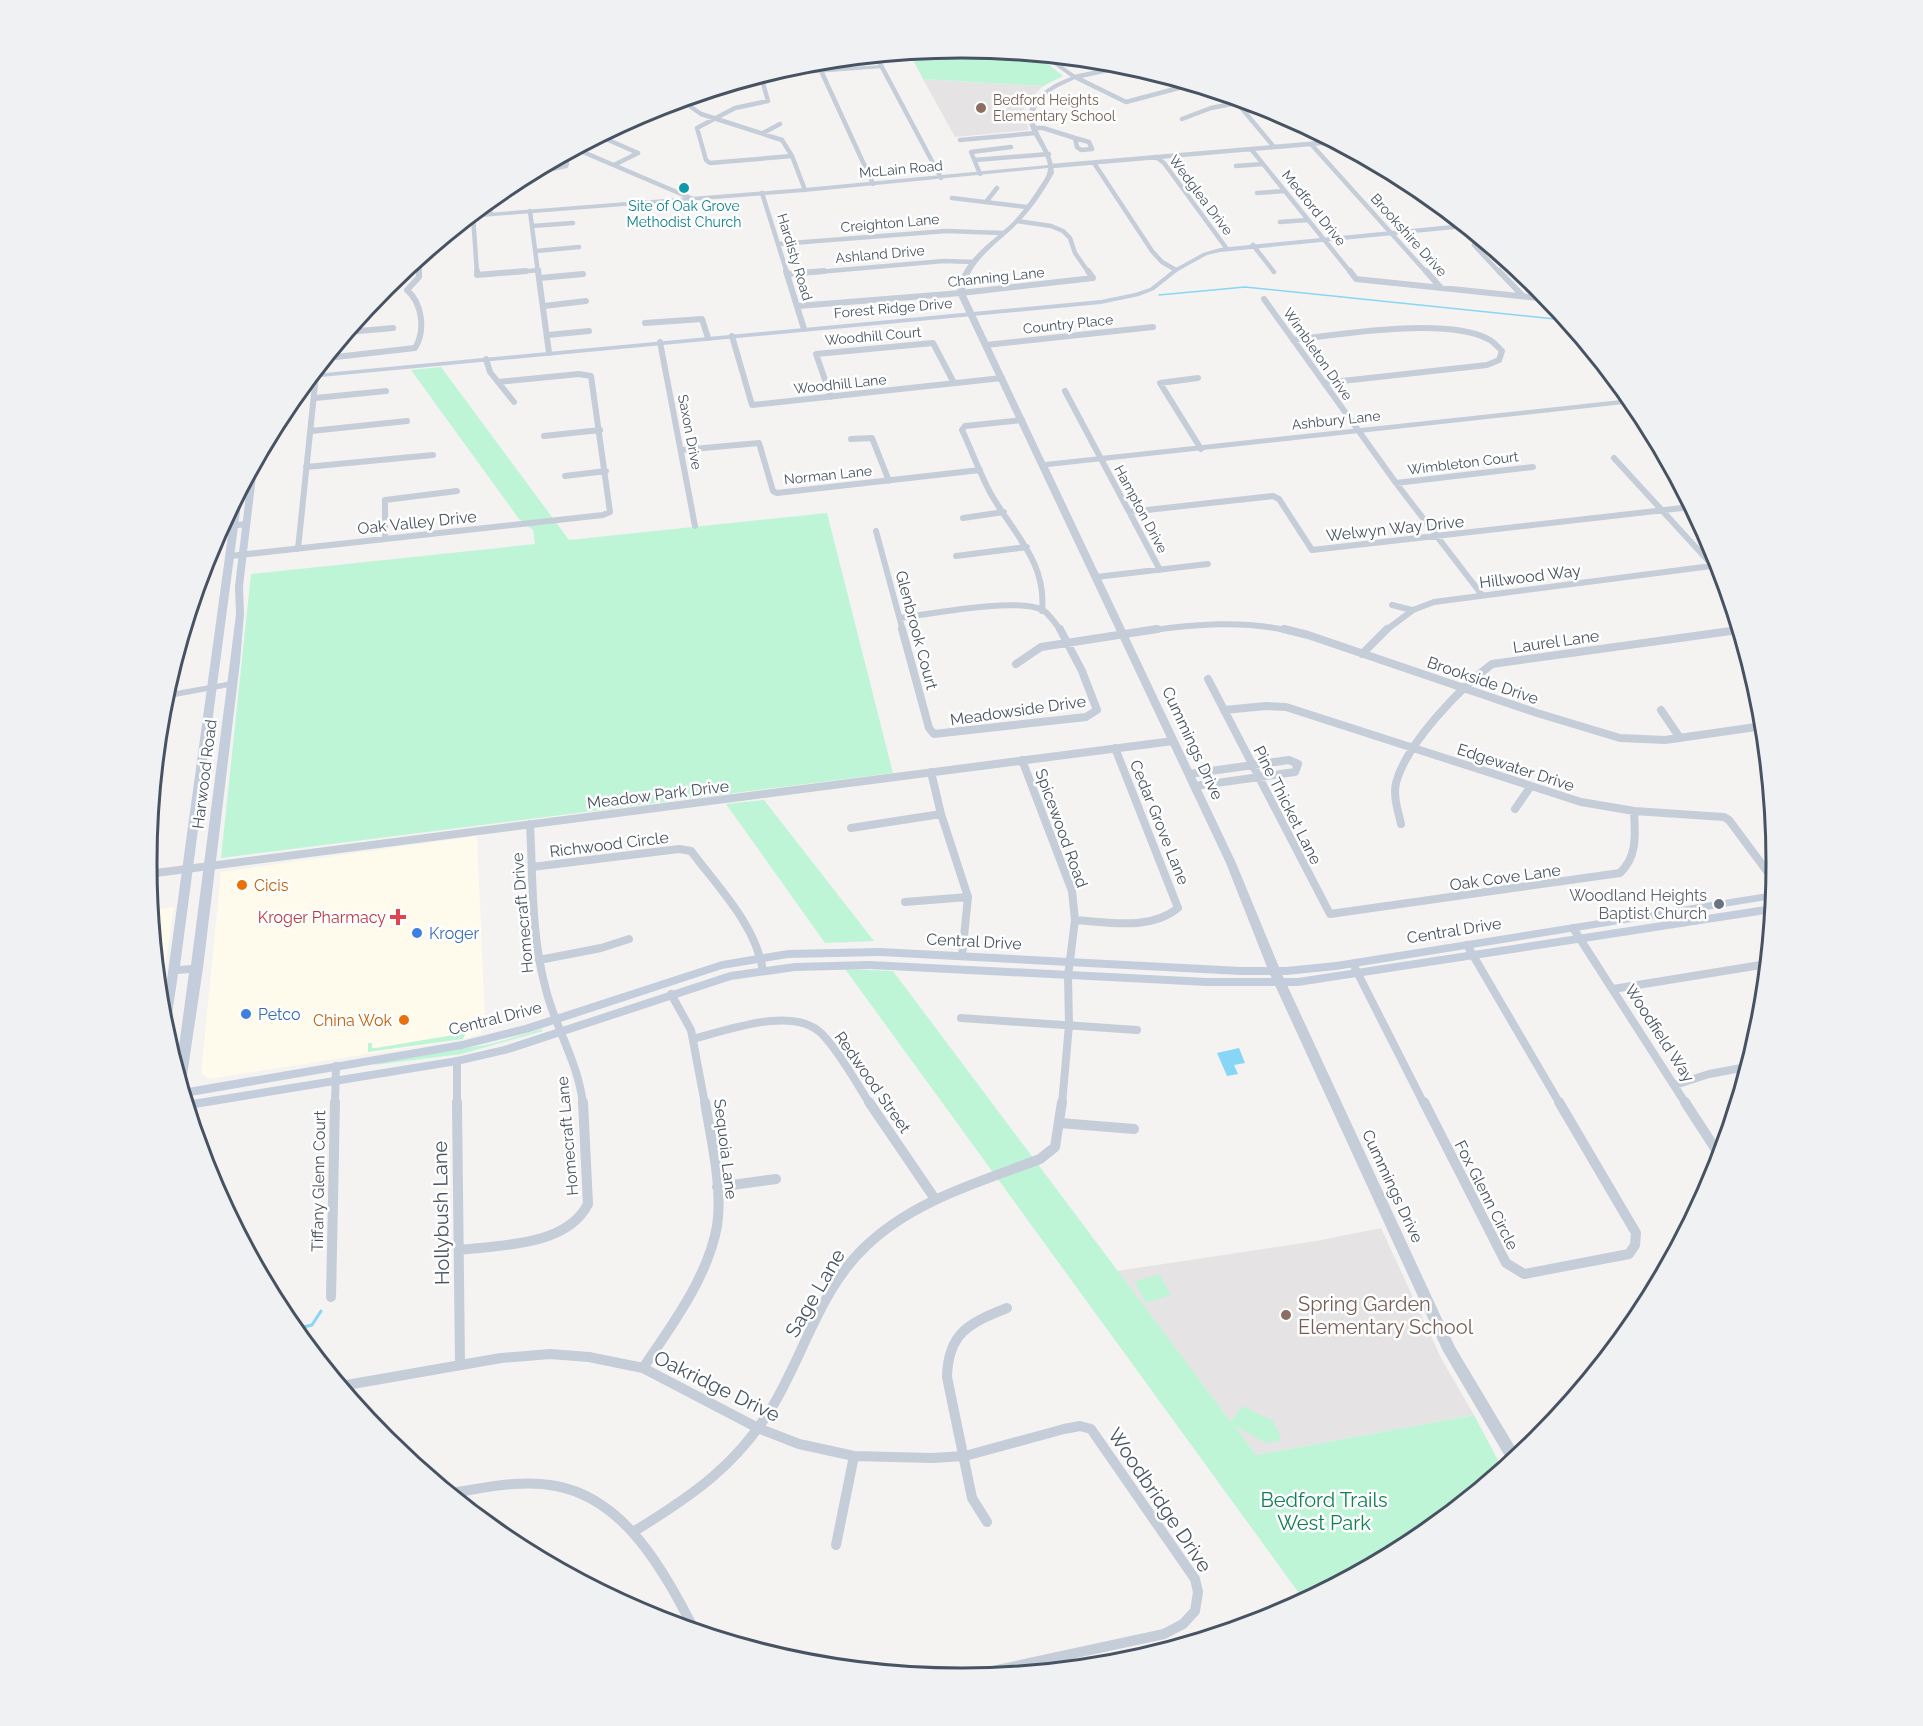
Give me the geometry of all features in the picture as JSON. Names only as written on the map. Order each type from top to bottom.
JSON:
[{"type":"main road","name":"Forest Ridge Drive","points":[[321,375],[1116,300],[1152,289],[1176,270],[1205,254],[1227,249],[1453,227]]},
{"type":"main road","name":"Harwood Road","points":[[182,1064],[232,684],[240,614],[239,586],[251,488]]},
{"type":"main road","name":"Harwood Road","points":[[169,1003],[235,518]]},
{"type":"main road","name":"Central Drive","points":[[1355,968],[1467,945],[1765,896]]},
{"type":"main road","name":"Central Drive","points":[[195,1105],[457,1061],[505,1050],[671,994],[730,976],[763,971],[818,966],[870,965],[1216,982],[1473,956],[1764,910]]},
{"type":"main road","name":"Central Drive","points":[[191,1092],[462,1045],[526,1029],[688,975],[761,957],[854,951],[1277,977]]},
{"type":"main road","points":[[174,971],[196,968]]},
{"type":"street","points":[[879,63],[941,178]]},
{"type":"street","points":[[1056,64],[1075,77],[1129,102],[1178,88]]},
{"type":"street","points":[[823,71],[881,67]]},
{"type":"street","points":[[821,71],[873,184]]},
{"type":"street","points":[[961,293],[961,282],[974,262],[1017,221],[1046,183],[1052,166],[1049,154],[1029,116],[1033,104],[1049,89],[1075,77],[1102,71]]},
{"type":"street","points":[[763,84],[768,101],[741,106],[713,118],[698,128],[706,160],[710,163],[792,156]]},
{"type":"street","points":[[1182,119],[1211,108],[1229,105]]},
{"type":"street","points":[[691,106],[698,112],[713,118],[763,133],[784,142],[805,190]]},
{"type":"street","points":[[1243,110],[1274,147]]},
{"type":"street","points":[[763,133],[780,124]]},
{"type":"street","points":[[960,140],[1043,128],[1075,138]]},
{"type":"street","points":[[608,140],[638,153],[615,165]]},
{"type":"street","points":[[1008,141],[1016,157]]},
{"type":"street","name":"McLain Road","points":[[487,214],[805,190],[1321,143]]},
{"type":"street","name":"Brookshire Drive","points":[[1311,144],[1441,288]]},
{"type":"street","points":[[980,174],[972,151],[1011,147]]},
{"type":"street","name":"Medford Drive","points":[[1251,149],[1353,277],[1359,280],[1441,288]]},
{"type":"street","points":[[584,152],[693,199]]},
{"type":"street","points":[[975,160],[1049,154]]},
{"type":"street","name":"Wedglea Drive","points":[[1156,157],[1164,164],[1227,249]]},
{"type":"street","points":[[554,169],[566,166],[566,162]]},
{"type":"street","points":[[1094,163],[1152,251],[1162,262],[1176,270]]},
{"type":"street","points":[[1236,166],[1263,164]]},
{"type":"street","points":[[986,202],[997,188]]},
{"type":"street","points":[[1257,193],[1285,191]]},
{"type":"street","name":"Hardisty Road","points":[[762,193],[804,329]]},
{"type":"street","points":[[952,198],[1027,207]]},
{"type":"street","points":[[530,211],[549,353]]},
{"type":"street","points":[[1280,222],[1307,220]]},
{"type":"street","name":"Channing Lane","points":[[798,306],[961,293],[1093,278],[1075,253],[1070,238],[1063,231],[1051,226],[1017,221]]},
{"type":"street","points":[[532,226],[573,223]]},
{"type":"street","points":[[473,224],[477,275],[539,270]]},
{"type":"street","name":"Creighton Lane","points":[[779,244],[946,231],[1003,233]]},
{"type":"street","points":[[1253,245],[1274,272]]},
{"type":"street","points":[[1474,245],[1523,296]]},
{"type":"street","points":[[536,251],[579,247]]},
{"type":"street","name":"Ashland Drive","points":[[788,274],[944,261],[974,262]]},
{"type":"street","points":[[337,357],[408,350],[418,345],[419,316],[415,298],[407,288],[419,277],[419,269]]},
{"type":"street","points":[[540,278],[584,274]]},
{"type":"street","points":[[1441,288],[1533,297]]},
{"type":"street","name":"Cummings Drive","points":[[961,293],[1231,863],[1277,977],[1450,1351],[1510,1451]]},
{"type":"street","name":"Wimbleton Drive","points":[[1264,299],[1396,483],[1482,595]]},
{"type":"street","points":[[544,306],[586,302]]},
{"type":"street","points":[[645,323],[702,319],[708,338]]},
{"type":"street","name":"Country Place","points":[[986,345],[1153,327]]},
{"type":"street","points":[[1293,340],[1431,327],[1491,340],[1501,348],[1502,356],[1495,362],[1476,367],[1324,383]]},
{"type":"street","points":[[359,331],[393,328]]},
{"type":"street","points":[[548,335],[588,331]]},
{"type":"street","name":"Woodhill Lane","points":[[732,336],[751,404],[1002,378]]},
{"type":"street","name":"Saxon Drive","points":[[660,342],[695,526]]},
{"type":"street","name":"Woodhill Court","points":[[831,397],[816,354],[933,343],[954,383]]},
{"type":"street","points":[[486,359],[490,372],[514,402]]},
{"type":"street","points":[[498,382],[579,374],[591,376],[606,471],[565,476]]},
{"type":"street","points":[[1198,378],[1160,383],[1201,449]]},
{"type":"street","points":[[298,549],[315,398],[314,385]]},
{"type":"street","points":[[315,398],[386,391]]},
{"type":"street","name":"Hampton Drive","points":[[1065,391],[1160,570]]},
{"type":"street","name":"Ashbury Lane","points":[[1044,465],[1620,402]]},
{"type":"street","points":[[900,618],[1009,606],[1042,610],[1042,585],[1027,547],[991,494],[962,427],[1022,420]]},
{"type":"street","points":[[310,431],[407,421]]},
{"type":"street","points":[[544,436],[600,430]]},
{"type":"street","points":[[851,440],[872,438],[889,481]]},
{"type":"street","name":"Norman Lane","points":[[682,450],[759,442],[773,491],[777,493],[980,470]]},
{"type":"street","points":[[306,467],[433,455]]},
{"type":"street","points":[[1614,458],[1705,554]]},
{"type":"street","name":"Wimbleton Court","points":[[1396,483],[1533,467]]},
{"type":"street","name":"Oak Valley Drive","points":[[230,556],[607,514],[611,510],[606,471]]},
{"type":"street","points":[[385,539],[386,500],[457,491]]},
{"type":"street","name":"Welwyn Way Drive","points":[[1129,512],[1273,496],[1279,499],[1312,550],[1683,508]]},
{"type":"street","points":[[963,518],[1004,512]]},
{"type":"street","points":[[234,525],[246,524]]},
{"type":"street","name":"Glenbrook Court","points":[[876,531],[929,728],[934,734]]},
{"type":"street","points":[[956,556],[1027,547]]},
{"type":"street","points":[[1096,577],[1208,564]]},
{"type":"street","name":"Hillwood Way","points":[[1362,654],[1398,619],[1412,610],[1434,602],[1709,567]]},
{"type":"street","points":[[1392,605],[1412,610]]},
{"type":"street","name":"Meadowside Drive","points":[[934,734],[1093,714],[1096,710],[1095,706],[1059,625],[1042,610]]},
{"type":"street","name":"Brookside Drive","points":[[1016,664],[1041,647],[1067,642],[1189,630],[1198,626],[1261,624],[1308,635],[1620,738],[1642,740],[1680,738],[1754,727]]},
{"type":"street","name":"Laurel Lane","points":[[1401,824],[1395,802],[1395,785],[1413,748],[1465,688],[1486,668],[1497,662],[1731,631]]},
{"type":"street","name":"Pine Thicket Lane","points":[[1208,679],[1327,912]]},
{"type":"street","points":[[175,694],[232,684]]},
{"type":"street","name":"Edgewater Drive","points":[[1224,710],[1266,706],[1286,707],[1324,717],[1413,748],[1594,805],[1634,811],[1724,817],[1729,820],[1766,870]]},
{"type":"street","points":[[1661,710],[1680,738]]},
{"type":"street","name":"Meadow Park Drive","points":[[157,873],[1173,741]]},
{"type":"street","name":"Cedar Grove Lane","points":[[1075,920],[1136,922],[1155,920],[1172,914],[1178,908],[1115,748]]},
{"type":"street","name":"Spicewood Road","points":[[1023,760],[1072,891],[1075,920],[1068,976]]},
{"type":"street","points":[[1189,774],[1289,760],[1298,764],[1295,772],[1195,786]]},
{"type":"street","points":[[931,772],[941,814],[968,897],[962,956]]},
{"type":"street","points":[[1515,809],[1531,786]]},
{"type":"street","name":"Oak Cove Lane","points":[[1327,912],[1336,914],[1434,901],[1620,873],[1628,867],[1634,848],[1634,811]]},
{"type":"street","points":[[851,828],[941,814]]},
{"type":"street","name":"Homecraft Drive","points":[[530,824],[539,960],[561,1033]]},
{"type":"street","name":"Richwood Circle","points":[[532,867],[679,849],[691,851],[749,929],[761,957],[763,971]]},
{"type":"street","points":[[905,902],[968,897]]},
{"type":"street","name":"Woodfield Way","points":[[1573,928],[1714,1146]]},
{"type":"street","points":[[539,960],[601,948],[629,939]]},
{"type":"street","name":"Fox Glenn Circle","points":[[1355,968],[1506,1263],[1524,1274],[1532,1274],[1629,1254],[1638,1239],[1636,1233],[1467,945]]},
{"type":"street","points":[[1613,988],[1759,965]]},
{"type":"street","name":"Sage Lane","points":[[633,1532],[711,1480],[733,1460],[758,1428],[787,1382],[825,1304],[849,1264],[867,1246],[900,1220],[935,1199],[1040,1159],[1055,1147],[1060,1123],[1069,1025],[1068,976]]},
{"type":"street","name":"Sequoia Lane","points":[[643,1368],[677,1316],[707,1256],[717,1224],[717,1187],[708,1115],[693,1039],[671,994]]},
{"type":"street","points":[[961,1018],[1137,1030]]},
{"type":"street","name":"Redwood Street","points":[[693,1039],[779,1021],[796,1020],[812,1026],[823,1035],[935,1199]]},
{"type":"street","name":"Homecraft Lane","points":[[460,1250],[563,1230],[582,1218],[587,1210],[580,1088],[575,1068],[561,1033]]},
{"type":"street","name":"Hollybush Lane","points":[[457,1061],[460,1365]]},
{"type":"street","name":"Tiffany Glenn Court","points":[[330,1298],[336,1066]]},
{"type":"street","points":[[1676,1085],[1709,1074],[1740,1068]]},
{"type":"street","points":[[1060,1123],[1134,1129]]},
{"type":"street","points":[[717,1187],[776,1179]]},
{"type":"street","points":[[987,1522],[972,1498],[947,1377],[946,1361],[950,1349],[967,1325],[1007,1308]]},
{"type":"street","name":"Oakridge Drive","points":[[350,1384],[501,1358],[550,1354],[589,1357],[643,1368],[758,1428],[799,1444],[854,1456],[932,1458],[965,1456],[1075,1427]]},
{"type":"street","name":"Woodbridge Drive","points":[[1021,1665],[1153,1638],[1183,1625],[1197,1608],[1199,1599],[1195,1579],[1091,1429],[1075,1427]]},
{"type":"street","points":[[836,1545],[854,1456]]},
{"type":"street","points":[[460,1492],[514,1484],[551,1485],[565,1488],[595,1502],[617,1515],[633,1532],[689,1619]]},
{"type":"shaded area","name":"Bedford Heights Elementary School","points":[[923,79],[1043,86],[1025,104],[1023,112],[1029,130],[955,137]]},
{"type":"shaded area","points":[[477,836],[485,1019],[481,1034],[463,1039],[209,1079],[201,1073],[221,872]]},
{"type":"shaded area","points":[[174,907],[164,971],[159,916],[159,909]]},
{"type":"shaded area","name":"Spring Garden Elementary School","points":[[1381,1228],[1442,1360],[1474,1415],[1256,1455],[1117,1271],[1316,1241]]},
{"type":"green space","points":[[962,58],[1047,63],[1063,76],[1043,86],[923,79],[913,60]]},
{"type":"green space","points":[[441,367],[569,540],[827,513],[893,773],[221,858],[251,574],[535,544],[533,530],[519,519],[411,370]]},
{"type":"green space","points":[[764,800],[874,941],[825,943],[726,804]]},
{"type":"green space","name":"Bedford Trails West Park","points":[[845,969],[893,971],[1231,1422],[1242,1406],[1273,1421],[1281,1437],[1278,1443],[1275,1441],[1266,1443],[1234,1425],[1256,1455],[1474,1415],[1499,1462],[1451,1501],[1408,1532],[1364,1560],[1299,1593]]},
{"type":"green space","points":[[465,1029],[468,1029],[463,1039],[368,1052],[368,1043],[372,1043],[372,1048],[376,1048],[465,1033]]},
{"type":"green space","points":[[542,1029],[543,1031],[461,1054],[374,1065],[380,1062],[491,1044]]},
{"type":"green space","points":[[1159,1274],[1171,1295],[1146,1303],[1135,1282]]},
{"type":"water","points":[[1239,1048],[1245,1063],[1234,1065],[1238,1074],[1227,1076],[1217,1053]]},
{"type":"waterway","points":[[1159,295],[1245,287],[1553,319]]},
{"type":"waterway","points":[[305,1327],[312,1325],[321,1311]]},
{"type":"place","name":"Bedford Heights Elementary School","points":[[981,108]]},
{"type":"place","name":"Site of Oak Grove Methodist Church","points":[[684,188]]},
{"type":"place","name":"Cicis","points":[[242,885]]},
{"type":"place","name":"Woodland Heights Baptist Church","points":[[1719,904]]},
{"type":"place","name":"Kroger Pharmacy","points":[[398,917]]},
{"type":"place","name":"Kroger","points":[[417,933]]},
{"type":"place","name":"Petco","points":[[246,1014]]},
{"type":"place","name":"China Wok","points":[[404,1020]]},
{"type":"place","name":"Spring Garden Elementary School","points":[[1286,1315]]}]
